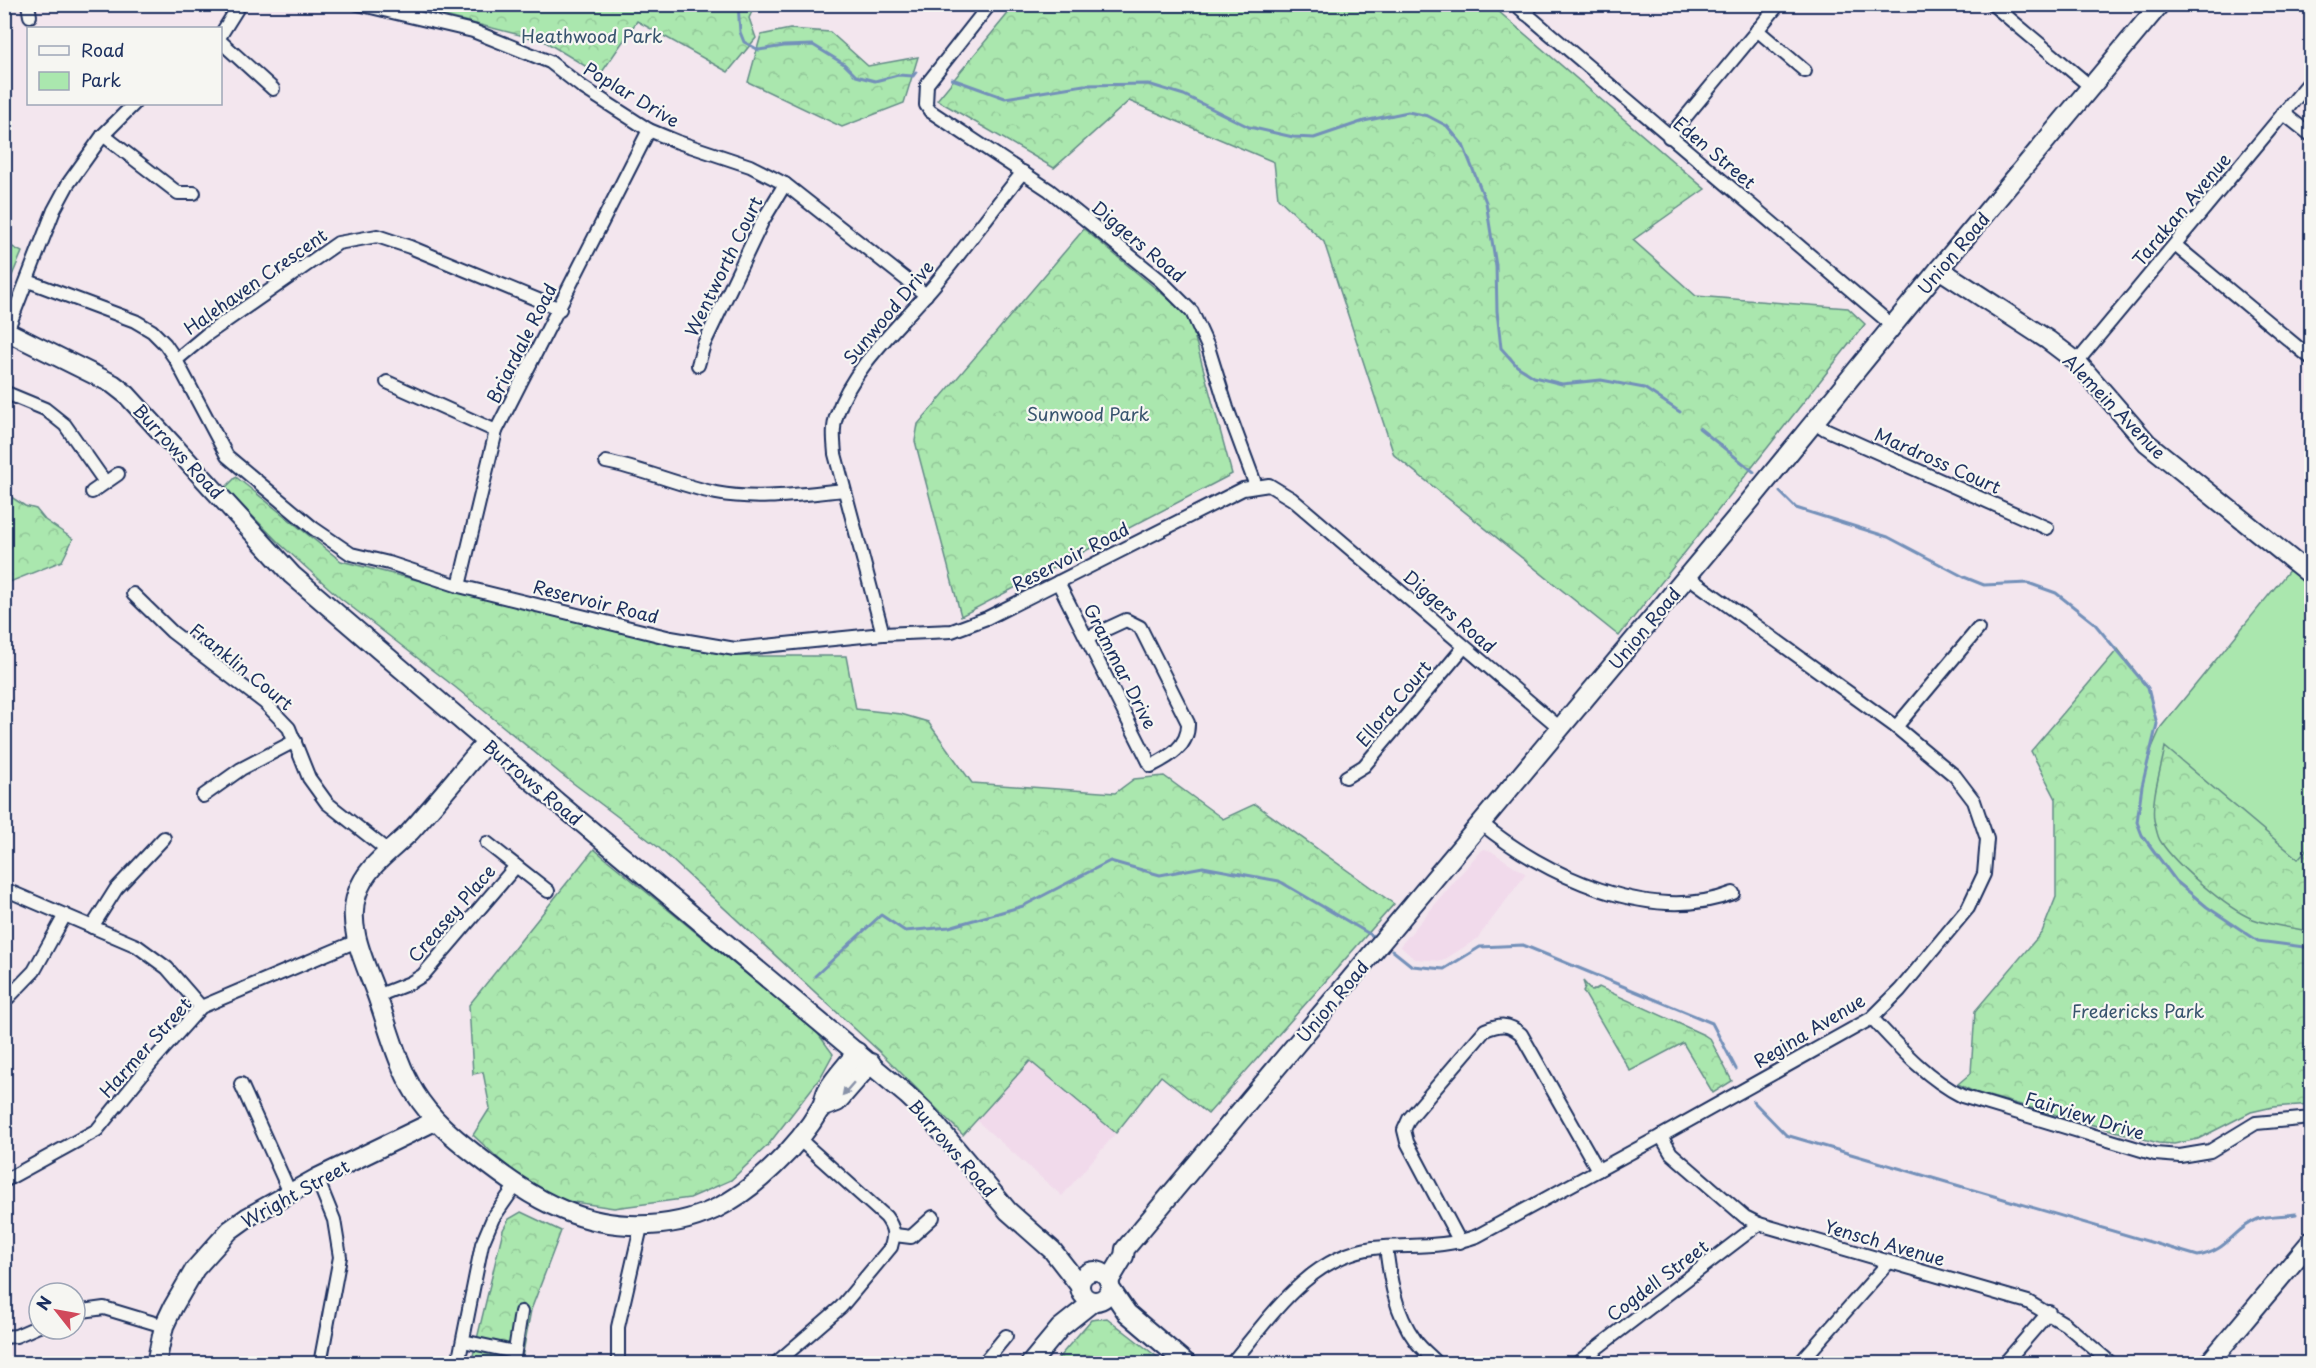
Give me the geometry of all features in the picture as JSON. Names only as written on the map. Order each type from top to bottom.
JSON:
[{"type":"main road","name":"Union Road","points":[[1030,1364],[1095,1286],[1117,1251],[1125,1249],[1687,576],[2160,4]]},
{"type":"main road","name":"Alemein Avenue","points":[[1939,269],[2048,340],[2077,362],[2147,443],[2312,576]]},
{"type":"main road","name":"Burrows Road","points":[[6,330],[113,384],[127,395],[292,574],[486,742],[864,1058],[926,1113],[1008,1211],[1187,1364]]},
{"type":"main road","points":[[486,742],[408,834],[369,871],[356,897],[354,920],[357,941],[414,1092],[435,1121],[516,1185],[563,1210],[598,1220],[641,1227],[667,1224],[701,1215],[751,1188],[799,1139],[821,1108],[837,1102],[864,1058]]},
{"type":"main road","name":"Wright Street","points":[[156,1364],[164,1326],[183,1289],[212,1249],[230,1230],[248,1217],[317,1178],[435,1121]]},
{"type":"main road","points":[[2208,1364],[2312,1240]]},
{"type":"street","points":[[222,33],[240,4]]},
{"type":"street","name":"Poplar Drive","points":[[358,4],[473,31],[550,62],[582,87],[649,130],[750,166],[785,184],[926,295]]},
{"type":"street","name":"Diggers Road","points":[[990,4],[927,84],[926,105],[930,111],[1067,204],[1160,280],[1192,312],[1208,347],[1227,408],[1256,486]]},
{"type":"street","name":"Eden Street","points":[[1515,4],[1530,9],[1669,137],[1893,326]]},
{"type":"street","points":[[1669,137],[1779,4]]},
{"type":"street","points":[[1992,4],[2091,87]]},
{"type":"street","points":[[1757,30],[1805,71]]},
{"type":"street","points":[[222,43],[273,89]]},
{"type":"street","name":"Tarakan Avenue","points":[[2077,362],[2312,79]]},
{"type":"street","points":[[6,330],[28,281],[54,210],[82,161],[103,135],[133,105]]},
{"type":"street","points":[[2283,113],[2312,136]]},
{"type":"street","name":"Briardale Road","points":[[459,586],[496,431],[649,130]]},
{"type":"street","points":[[103,135],[178,193],[194,194]]},
{"type":"street","name":"Sunwood Drive","points":[[883,634],[835,454],[833,433],[837,414],[849,388],[861,371],[926,295],[1023,172]]},
{"type":"street","name":"Wentworth Court","points":[[698,365],[704,344],[762,222],[785,184]]},
{"type":"street","name":"Halehaven Crescent","points":[[176,360],[206,335],[338,243],[376,236],[410,247],[560,309]]},
{"type":"street","points":[[2175,245],[2312,359]]},
{"type":"street","name":"Reservoir Road","points":[[28,281],[135,321],[152,331],[176,360],[227,456],[313,528],[351,554],[389,563],[459,586],[670,638],[735,649],[883,634],[952,631],[987,618],[1243,489]]},
{"type":"street","points":[[387,382],[496,431]]},
{"type":"street","points":[[4,392],[45,410],[65,425],[105,482]]},
{"type":"street","name":"Mardross Court","points":[[1815,422],[2047,528]]},
{"type":"street","points":[[606,462],[633,467],[716,493],[772,497],[844,490]]},
{"type":"street","points":[[92,492],[118,474]]},
{"type":"street","name":"Diggers Road","points":[[1243,489],[1269,485],[1292,499],[1560,728]]},
{"type":"street","name":"Regina Avenue","points":[[1231,1364],[1283,1302],[1319,1268],[1353,1252],[1386,1247],[1460,1242],[1493,1227],[1661,1136],[1872,1018],[1900,990],[1968,908],[1984,874],[1987,839],[1974,801],[1955,776],[1896,727],[1687,576]]},
{"type":"street","name":"Grammar Drive","points":[[1058,582],[1150,766],[1172,755],[1189,732],[1188,723],[1140,627],[1126,620],[1087,638]]},
{"type":"street","name":"Franklin Court","points":[[133,594],[172,632],[265,703],[289,728],[309,778],[327,803],[388,851]]},
{"type":"street","points":[[1896,727],[1978,628]]},
{"type":"street","name":"Ellora Court","points":[[1346,777],[1364,766],[1464,647]]},
{"type":"street","points":[[203,796],[241,769],[295,741]]},
{"type":"street","points":[[1481,823],[1507,844],[1540,865],[1574,882],[1651,901],[1679,903],[1712,901],[1732,893]]},
{"type":"street","points":[[92,927],[116,889],[164,838]]},
{"type":"street","name":"Creasey Place","points":[[487,843],[548,891]]},
{"type":"street","name":"Creasey Place","points":[[377,996],[410,983],[423,975],[516,866]]},
{"type":"street","points":[[4,889],[137,946],[167,968],[201,1007]]},
{"type":"street","points":[[4,1002],[34,971],[65,915]]},
{"type":"street","name":"Harmer Street","points":[[4,1181],[97,1130],[152,1062],[201,1007],[357,941]]},
{"type":"street","name":"Fairview Drive","points":[[1872,1018],[1912,1060],[1948,1089],[1962,1096],[2155,1155],[2180,1156],[2210,1151],[2256,1124],[2312,1118]]},
{"type":"street","points":[[1460,1242],[1407,1142],[1404,1130],[1409,1119],[1485,1030],[1497,1025],[1510,1025],[1521,1034],[1598,1170]]},
{"type":"street","points":[[242,1084],[290,1193]]},
{"type":"street","name":"Yensch Avenue","points":[[1661,1136],[1671,1153],[1745,1217],[1759,1224],[2028,1302],[2049,1312],[2112,1364]]},
{"type":"street","points":[[775,1364],[841,1307],[891,1247],[895,1235],[886,1217],[799,1139]]},
{"type":"street","points":[[317,1178],[334,1220],[340,1257],[320,1364]]},
{"type":"street","points":[[458,1364],[482,1244],[493,1218],[516,1185]]},
{"type":"street","points":[[895,1235],[911,1237],[933,1217]]},
{"type":"street","name":"Cogdell Street","points":[[1576,1364],[1759,1224]]},
{"type":"street","points":[[618,1364],[618,1327],[641,1227]]},
{"type":"street","points":[[1386,1247],[1390,1278],[1399,1310],[1415,1340],[1438,1364]]},
{"type":"street","points":[[1799,1364],[1889,1262]]},
{"type":"street","points":[[87,1310],[104,1308],[164,1326]]},
{"type":"street","points":[[463,1341],[514,1358],[521,1312]]},
{"type":"street","points":[[2004,1364],[2049,1312]]},
{"type":"street","points":[[4,1337],[16,1336],[27,1331]]},
{"type":"street","points":[[983,1364],[1006,1336]]},
{"type":"shaded area","points":[[1485,849],[1526,874],[1477,939],[1442,961],[1414,959],[1400,946],[1481,850]]},
{"type":"shaded area","points":[[1030,1061],[1116,1133],[1062,1196],[977,1121]]},
{"type":"green space","name":"Heathwood Park","points":[[401,5],[755,5],[749,18],[756,38],[728,72],[637,21],[600,75],[544,41]]},
{"type":"green space","points":[[1015,5],[1491,5],[1705,189],[1633,240],[1696,296],[1848,308],[1865,324],[1619,636],[1394,455],[1324,242],[1278,198],[1274,162],[1129,101],[1054,168],[937,100]]},
{"type":"green space","points":[[790,29],[830,32],[868,66],[918,57],[904,103],[842,127],[748,82],[761,35]]},
{"type":"green space","name":"Sunwood Park","points":[[1084,229],[1189,316],[1232,474],[961,616],[915,441],[918,424]]},
{"type":"green space","points":[[5,243],[22,252],[5,292]]},
{"type":"green space","points":[[236,477],[341,561],[682,646],[733,656],[846,656],[856,709],[901,714],[928,722],[972,783],[1115,793],[1134,779],[1164,776],[1223,819],[1255,804],[1394,904],[1208,1114],[1161,1076],[1116,1133],[1030,1061],[963,1135],[881,1053],[658,847],[561,774],[455,687],[340,598],[279,543],[225,488]]},
{"type":"green space","points":[[5,493],[25,506],[36,509],[45,520],[73,539],[62,561],[5,584]]},
{"type":"green space","points":[[2291,568],[2311,586],[2311,948],[2258,941],[2207,907],[2176,881],[2142,835],[2137,822],[2142,786],[2151,750],[2161,727]]},
{"type":"green space","name":"Fredericks Park","points":[[2118,649],[2148,688],[2157,724],[2142,786],[2137,822],[2142,835],[2176,881],[2207,907],[2258,941],[2311,948],[2311,1104],[2273,1107],[2251,1112],[2198,1139],[2174,1144],[2158,1143],[1974,1092],[1958,1084],[1971,1073],[1975,1011],[2042,932],[2056,897],[2056,799],[2031,751]]},
{"type":"green space","points":[[2165,747],[2298,859],[2311,844],[2311,932],[2267,923],[2242,914],[2203,885],[2168,852],[2158,837],[2153,811]]},
{"type":"green space","points":[[594,849],[816,1031],[833,1054],[820,1078],[768,1145],[731,1180],[690,1198],[614,1208],[567,1201],[526,1182],[473,1135],[490,1108],[483,1072],[473,1074],[469,1005]]},
{"type":"green space","points":[[1583,981],[1592,991],[1599,987],[1710,1039],[1732,1081],[1713,1093],[1683,1043],[1630,1071],[1583,991],[1585,987]]},
{"type":"green space","points":[[521,1212],[561,1231],[531,1310],[521,1363],[471,1364],[503,1230],[509,1219]]},
{"type":"green space","points":[[1107,1318],[1165,1363],[1054,1363],[1091,1320]]},
{"type":"waterway","points":[[738,4],[740,32],[744,42],[759,50],[813,45],[844,64],[856,76],[875,81],[898,75],[913,76],[916,72]]},
{"type":"waterway","points":[[952,79],[1005,98],[1084,85],[1148,84],[1184,95],[1249,127],[1293,137],[1314,138],[1364,121],[1408,112],[1428,116],[1447,126],[1463,145],[1486,202],[1496,266],[1501,348],[1517,366],[1534,377],[1562,384],[1601,380],[1644,388],[1680,412]]},
{"type":"waterway","points":[[1699,428],[1754,472]]},
{"type":"waterway","points":[[1780,492],[1796,508],[1888,537],[1984,585],[2028,583],[2056,593],[2094,623],[2148,688],[2157,724],[2142,786],[2137,822],[2142,835],[2176,881],[2207,907],[2258,941],[2312,948]]},
{"type":"waterway","points":[[815,976],[881,915],[905,931],[949,927],[1023,906],[1110,861],[1160,875],[1203,867],[1279,881],[1373,936]]},
{"type":"waterway","points":[[1392,950],[1412,966],[1444,969],[1480,947],[1523,945],[1712,1023],[1736,1069]]},
{"type":"waterway","points":[[1753,1101],[1786,1135],[2198,1256],[2217,1250],[2242,1228],[2258,1219],[2296,1214]]}]
